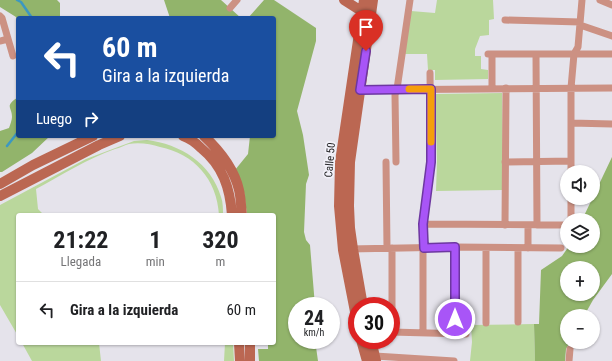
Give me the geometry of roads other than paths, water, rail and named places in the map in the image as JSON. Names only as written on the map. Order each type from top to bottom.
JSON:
[{"type":"main road","points":[[344,0],[366,14]]},
{"type":"main road","name":"Calle 50","points":[[354,297],[348,250],[348,206],[350,162],[360,90],[366,14],[364,0]]},
{"type":"main road","name":"Calle 50","points":[[361,297],[348,250],[339,206],[340,162],[366,14],[373,0]]},
{"type":"main road","points":[[0,184],[34,165],[89,138]]},
{"type":"main road","points":[[0,196],[115,138]]},
{"type":"main road","points":[[186,138],[198,145],[215,161],[223,175],[228,191],[232,213]]},
{"type":"main road","points":[[206,138],[218,149],[232,171],[239,190],[242,213]]},
{"type":"main road","points":[[239,345],[240,361]]},
{"type":"main road","points":[[250,345],[250,361]]},
{"type":"main road","points":[[367,349],[373,359]]},
{"type":"main road","points":[[372,349],[373,359]]},
{"type":"street","points":[[230,8],[237,0]]},
{"type":"street","points":[[396,162],[395,95],[410,0]]},
{"type":"street","points":[[571,165],[571,88],[574,54],[578,47],[582,0]]},
{"type":"street","points":[[600,0],[612,5]]},
{"type":"street","points":[[0,16],[2,18],[13,56]]},
{"type":"street","points":[[505,20],[580,23],[612,36]]},
{"type":"street","points":[[0,41],[8,38]]},
{"type":"street","points":[[492,88],[490,54],[612,54]]},
{"type":"street","points":[[536,54],[537,225]]},
{"type":"street","points":[[423,333],[423,224],[431,162],[430,73]]},
{"type":"street","points":[[505,225],[506,88]]},
{"type":"street","points":[[360,90],[612,88]]},
{"type":"street","points":[[571,123],[612,124]]},
{"type":"street","points":[[505,162],[571,161]]},
{"type":"street","points":[[386,162],[390,297]]},
{"type":"street","points":[[423,224],[560,225]]},
{"type":"street","points":[[528,225],[528,248]]},
{"type":"street","points":[[348,250],[455,247],[560,248]]},
{"type":"street","points":[[455,247],[455,334]]},
{"type":"street","points":[[486,248],[486,322]]},
{"type":"street","points":[[518,248],[518,322]]},
{"type":"street","points":[[400,332],[466,334]]},
{"type":"street","points":[[569,361],[570,349]]},
{"type":"street","points":[[373,359],[454,361]]},
{"type":"waterway","points":[[17,0],[21,2],[31,16]]},
{"type":"waterway","points":[[7,146],[16,135]]}]
